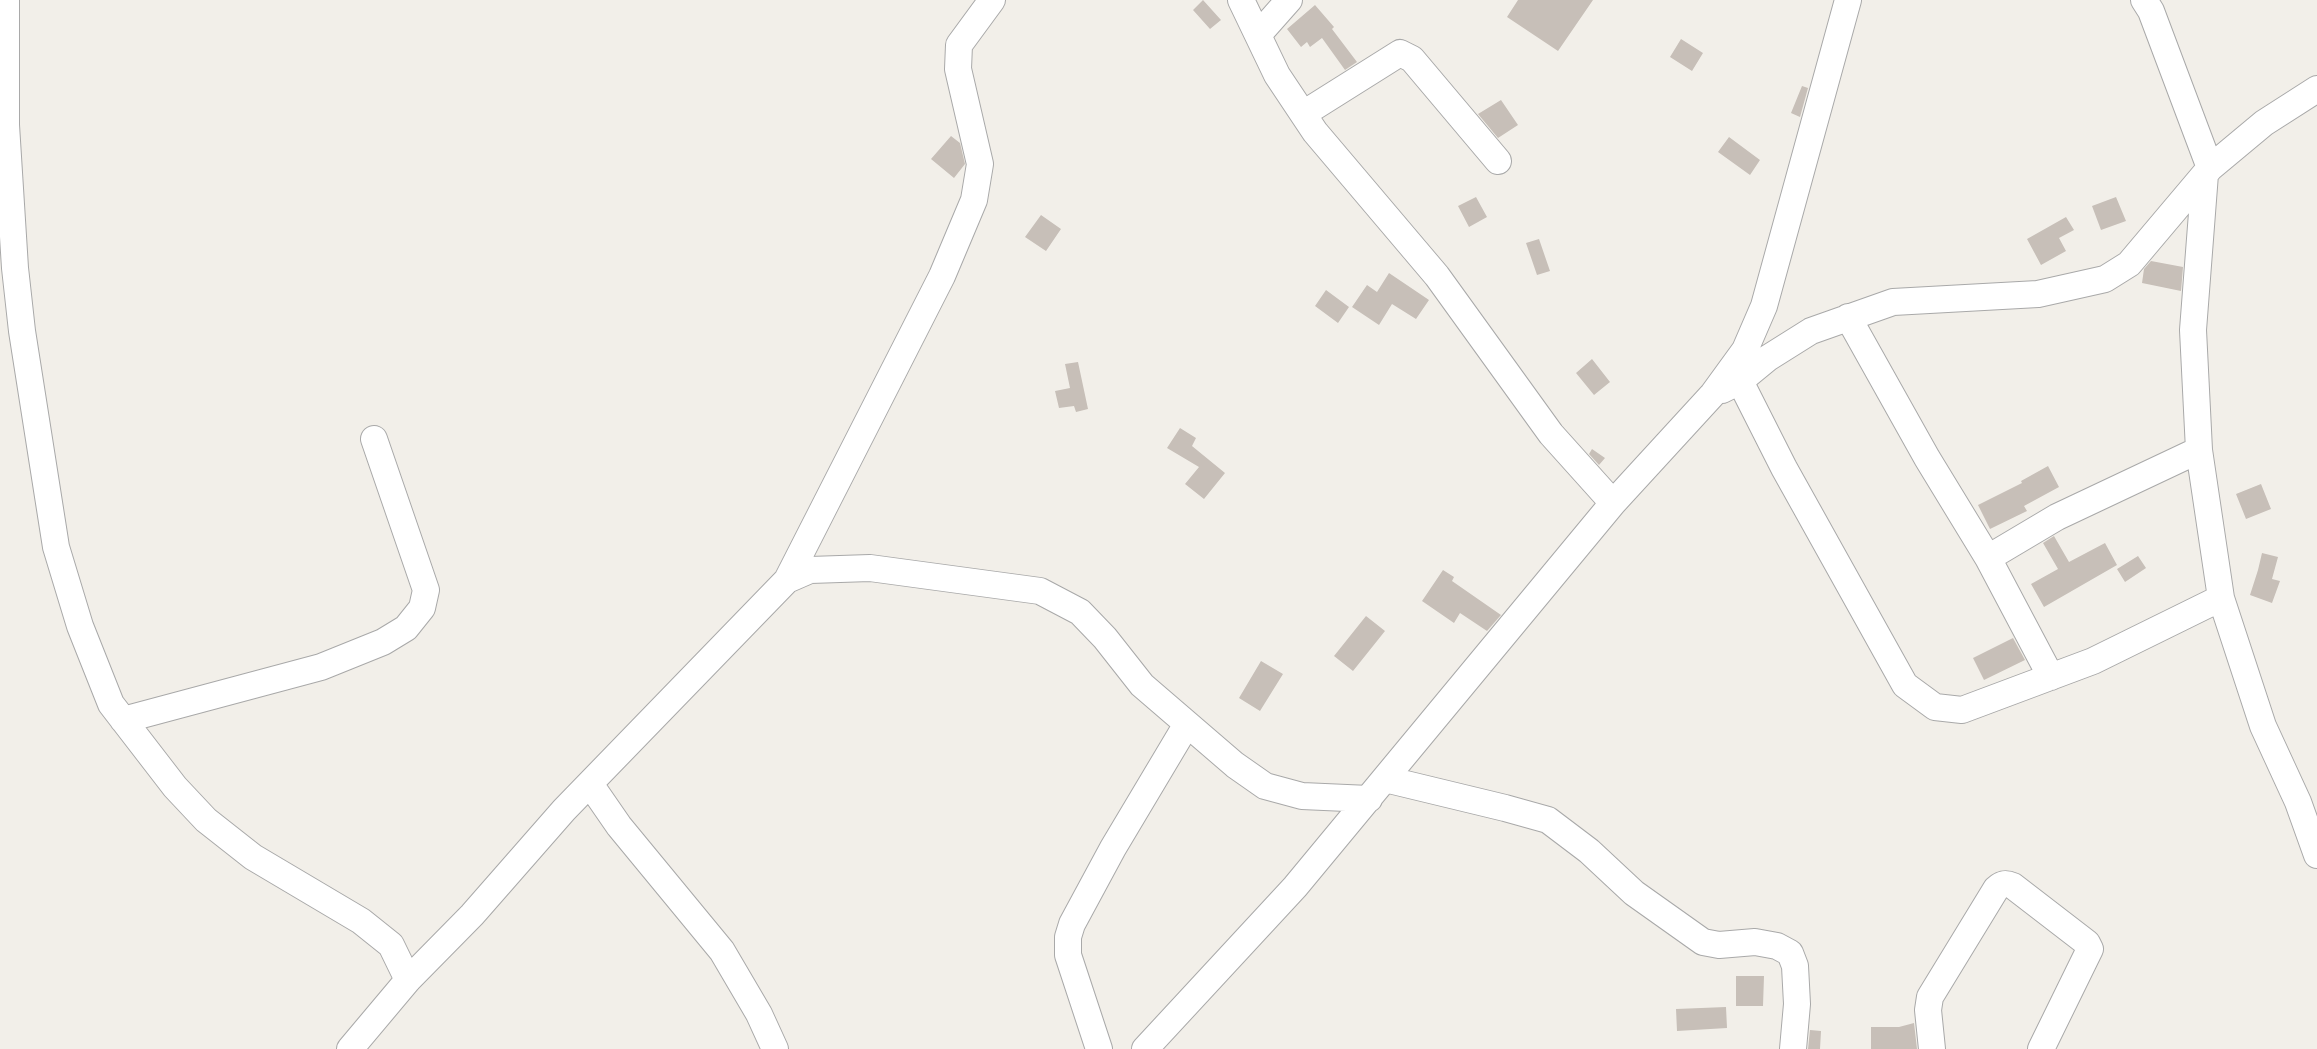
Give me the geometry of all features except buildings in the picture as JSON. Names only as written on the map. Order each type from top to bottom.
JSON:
[{"type":"street","points":[[6,0],[4,44],[6,124],[15,268],[24,343],[56,547],[80,626],[111,704],[175,787],[206,820],[253,857],[310,889],[391,945],[408,980]]},
{"type":"street","points":[[1241,0],[1277,75],[1315,132],[1437,276],[1551,434],[1613,502]]},
{"type":"street","points":[[1258,35],[1289,0]]},
{"type":"street","points":[[1145,1049],[1295,888],[1613,502],[1713,394],[1745,350],[1764,306],[1848,0]]},
{"type":"street","points":[[2144,0],[2151,11],[2208,171],[2193,330],[2199,450],[2221,598],[2263,726],[2307,802],[2317,855]]},
{"type":"street","points":[[350,1049],[408,980],[472,915],[564,810],[787,580],[942,276],[974,200],[980,164],[958,69],[959,45],[990,1]]},
{"type":"street","points":[[1303,114],[1400,53],[1412,59],[1498,161]]},
{"type":"street","points":[[1713,394],[1740,381],[1768,358],[1810,331],[1893,302],[2038,294],[2105,279],[2129,264],[2208,171],[2264,123],[2317,89]]},
{"type":"street","points":[[1848,317],[1927,458],[1988,558],[2051,677]]},
{"type":"street","points":[[1740,381],[1784,468],[1905,685],[1935,707],[1962,710],[2093,661],[2221,598]]},
{"type":"street","points":[[123,720],[321,667],[383,642],[406,628],[422,608],[426,590],[374,439]]},
{"type":"street","points":[[1988,558],[2058,517],[2199,450]]},
{"type":"street","points":[[787,580],[810,570],[870,568],[1040,591],[1080,612],[1105,638],[1142,686],[1235,765],[1265,786],[1302,796],[1369,799]]},
{"type":"street","points":[[1099,1049],[1068,955],[1068,937],[1072,924],[1113,848],[1187,723]]},
{"type":"street","points":[[1385,779],[1548,820],[1589,851],[1634,893],[1703,942],[1719,945],[1755,942],[1777,946],[1790,953],[1795,966],[1797,1004],[1793,1049]]},
{"type":"street","points":[[590,784],[619,826],[722,951],[759,1014],[775,1049]]},
{"type":"street","points":[[1932,1049],[1928,1010],[1930,997],[1996,890],[2000,885],[2007,884],[2013,886],[2086,943],[2090,949],[2041,1049]]}]
